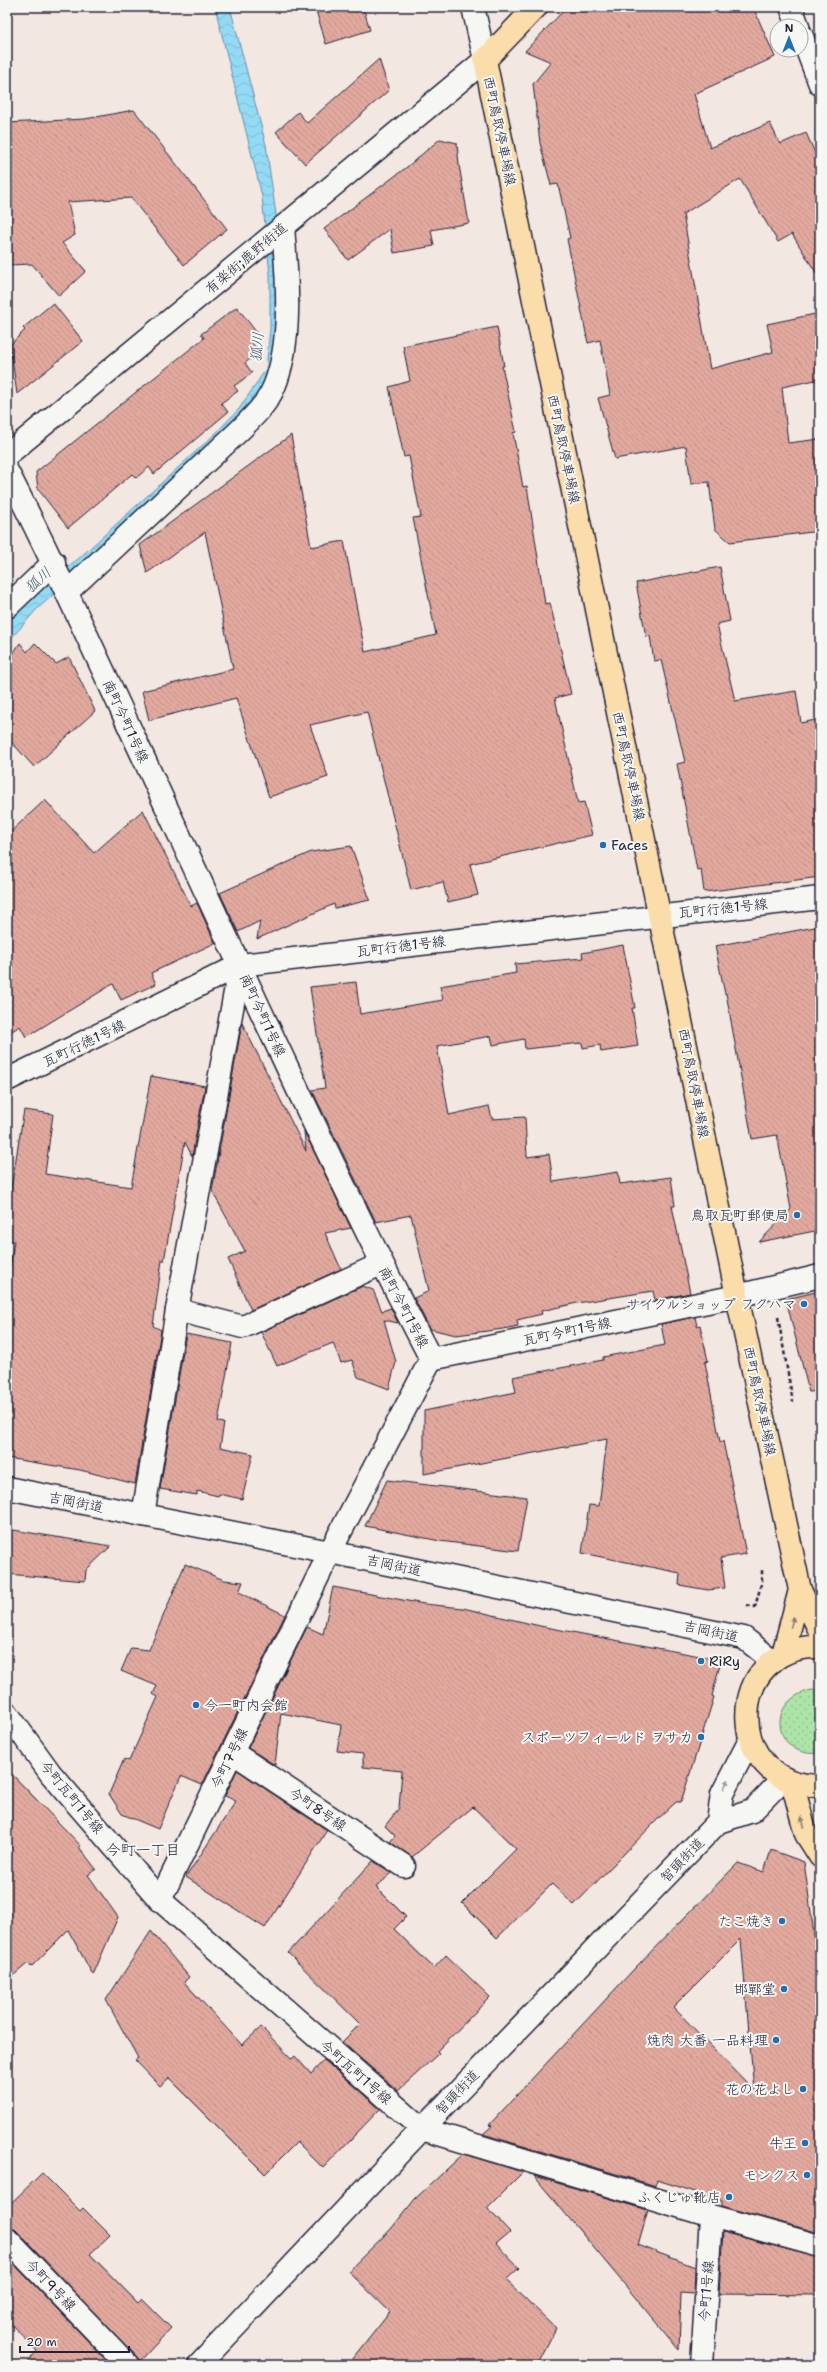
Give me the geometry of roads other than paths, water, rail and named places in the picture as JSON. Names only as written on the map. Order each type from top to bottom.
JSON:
[{"type":"main road","name":"西町鳥取停車場線","points":[[536,7],[485,60],[737,1296],[800,1590],[820,1631]]},
{"type":"main road","name":"西町鳥取停車場線","points":[[800,1590],[778,1658],[758,1677],[748,1697],[746,1719],[750,1740],[758,1756],[770,1769],[788,1780],[820,1786]]},
{"type":"main road","points":[[778,1658],[798,1649],[820,1647]]},
{"type":"main road","points":[[788,1780],[806,1834],[820,1856]]},
{"type":"street","points":[[473,7],[485,60]]},
{"type":"street","points":[[791,7],[795,18]]},
{"type":"street","points":[[809,55],[820,84]]},
{"type":"street","name":"有楽街;鹿野街道","points":[[7,455],[485,60]]},
{"type":"street","points":[[67,592],[240,430],[258,412],[274,388],[281,365],[287,310],[288,282],[283,227]]},
{"type":"street","name":"南町今町1号線","points":[[7,471],[54,562],[240,965],[381,1264],[431,1359],[330,1552]]},
{"type":"street","points":[[7,608],[54,562]]},
{"type":"street","name":"瓦町行徳1号線","points":[[7,1080],[240,965],[660,915],[820,898]]},
{"type":"street","points":[[143,1515],[177,1310],[240,965]]},
{"type":"street","points":[[177,1310],[243,1326],[381,1264]]},
{"type":"street","name":"瓦町今町1号線","points":[[431,1359],[737,1296],[820,1276]]},
{"type":"street","name":"吉岡街道","points":[[7,1488],[330,1552],[744,1638],[778,1658]]},
{"type":"street","name":"今町7号線","points":[[160,1900],[330,1552]]},
{"type":"street","name":"今町瓦町1号線","points":[[7,1714],[51,1774],[160,1900],[422,2129],[711,2216],[820,2246]]},
{"type":"street","points":[[718,1822],[722,1794],[750,1740]]},
{"type":"street","name":"今町8号線","points":[[232,1752],[404,1866]]},
{"type":"street","name":"智頭街道","points":[[199,2365],[422,2129],[718,1822],[752,1810],[788,1780]]},
{"type":"street","name":"今町1号線","points":[[702,2365],[711,2216]]},
{"type":"street","name":"今町9号線","points":[[7,2239],[128,2365]]},
{"type":"water","points":[[215,7],[230,7],[266,145],[283,263],[274,376],[248,414],[114,541],[36,610],[7,643],[7,623],[43,583],[77,560],[215,434],[239,409],[266,369],[270,329],[270,275],[262,196]]},
{"type":"place","name":"Faces","points":[[603,845]]},
{"type":"place","name":"鳥取瓦町郵便局","points":[[797,1215]]},
{"type":"place","name":"サイクルショップ フクハマ","points":[[804,1304]]},
{"type":"place","name":"RiRy","points":[[701,1661]]},
{"type":"place","name":"今一町内会館","points":[[196,1705]]},
{"type":"place","name":"スポーツフィールド ヲサカ","points":[[701,1737]]},
{"type":"place","name":"たこ焼き","points":[[782,1921]]},
{"type":"place","name":"邯鄲堂","points":[[784,1989]]},
{"type":"place","name":"焼肉 大番 一品料理","points":[[776,2040]]},
{"type":"place","name":"花の花よし","points":[[803,2089]]},
{"type":"place","name":"牛王","points":[[805,2143]]},
{"type":"place","name":"モンクス","points":[[807,2175]]},
{"type":"place","name":"ふくじゅ靴店","points":[[729,2197]]},
{"type":"district","name":"今町一丁目","points":[[143,1850]]},
{"type":"water label","name":"狐川","points":[[257,347]]},
{"type":"water label","name":"狐川","points":[[38,580]]}]
